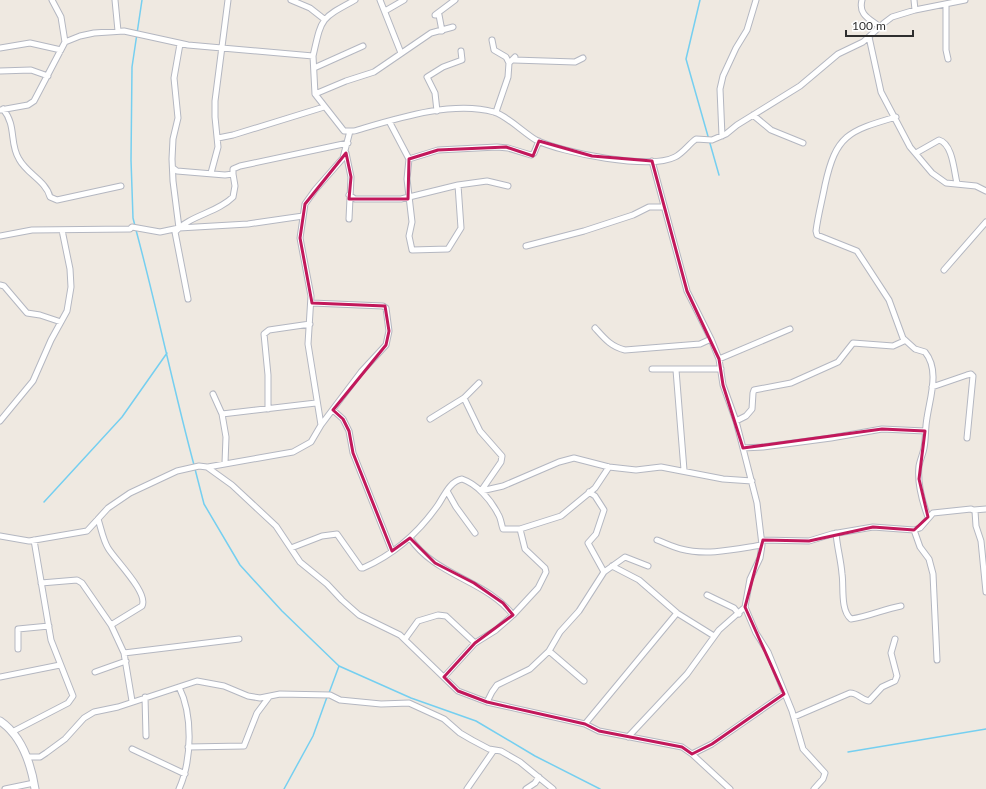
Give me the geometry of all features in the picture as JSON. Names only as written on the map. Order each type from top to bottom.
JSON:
[{"type":"main road","points":[[0,721],[12,732],[26,754],[34,786]]},
{"type":"street","points":[[52,0],[61,17],[65,42],[37,98],[31,103],[2,110],[10,119],[19,159],[32,176],[44,186],[50,197],[57,200],[121,186]]},
{"type":"street","points":[[115,0],[118,32]]},
{"type":"street","points":[[211,174],[218,146],[215,101],[228,0]]},
{"type":"street","points":[[291,0],[310,8],[324,19]]},
{"type":"street","points":[[355,0],[324,19],[318,32],[313,56],[315,94],[324,108],[344,131],[350,131],[437,111],[474,108],[496,112],[539,141],[551,146],[592,156],[652,162],[676,157],[696,139],[709,140],[722,136],[800,86],[838,54],[863,42],[892,17],[915,10],[966,0]]},
{"type":"street","points":[[380,0],[401,53]]},
{"type":"street","points":[[385,11],[404,0]]},
{"type":"street","points":[[442,31],[439,15],[434,15],[455,0]]},
{"type":"street","points":[[722,136],[720,89],[723,76],[736,48],[747,30],[756,0]]},
{"type":"street","points":[[862,0],[860,9],[866,17],[880,27]]},
{"type":"street","points":[[914,0],[915,10]]},
{"type":"street","points":[[946,4],[946,50],[948,59]]},
{"type":"street","points":[[315,94],[346,81],[374,72],[432,33],[454,27]]},
{"type":"street","points":[[65,42],[80,36],[94,33],[137,33],[180,44],[313,56]]},
{"type":"street","points":[[869,37],[881,92],[896,117],[910,147],[932,173],[946,183],[976,186],[986,191]]},
{"type":"street","points":[[492,40],[494,50],[506,57],[509,63],[508,77],[496,112]]},
{"type":"street","points":[[0,48],[30,43],[61,50]]},
{"type":"street","points":[[179,228],[173,181],[173,139],[178,118],[174,78],[180,44]]},
{"type":"street","points":[[314,68],[363,46]]},
{"type":"street","points":[[437,111],[435,93],[427,77],[443,67],[462,60],[461,51]]},
{"type":"street","points":[[509,63],[515,57],[514,60],[575,62],[583,58]]},
{"type":"street","points":[[0,71],[31,70],[48,76]]},
{"type":"street","points":[[218,138],[324,108]]},
{"type":"street","points":[[753,115],[772,130],[803,143]]},
{"type":"street","points":[[896,117],[863,128],[844,139],[837,147],[828,168],[816,231],[817,235],[824,239],[857,251],[889,300],[904,339],[915,349],[926,352],[928,355],[932,366],[932,388],[919,479],[920,493],[928,517]]},
{"type":"street","points":[[389,121],[409,159],[408,197],[412,222],[409,236],[412,250],[446,250],[461,228],[458,185]]},
{"type":"street","points":[[349,219],[351,178],[346,153],[350,131]]},
{"type":"street","points":[[916,153],[939,140],[942,141],[948,146],[957,183]]},
{"type":"street","points":[[409,159],[438,150],[497,147],[508,148],[531,155],[534,153],[539,141]]},
{"type":"street","points":[[188,299],[175,232],[179,228],[233,197],[235,186],[233,169],[240,166],[348,143]]},
{"type":"street","points":[[321,425],[316,403],[308,344],[312,303],[301,245],[302,216],[308,198],[330,174],[346,153]]},
{"type":"street","points":[[628,737],[687,674],[714,636],[745,607],[750,579],[760,558],[762,542],[752,481],[736,421],[723,385],[719,359],[712,339],[687,291],[652,162]]},
{"type":"street","points":[[173,168],[177,171],[233,174]]},
{"type":"street","points":[[349,195],[355,199],[408,197],[458,185],[488,181],[508,186]]},
{"type":"street","points":[[526,246],[584,231],[633,215],[649,207],[664,207]]},
{"type":"street","points":[[0,236],[32,230],[130,229],[132,227],[160,232],[179,228],[241,224],[302,216]]},
{"type":"street","points":[[944,270],[986,222]]},
{"type":"street","points":[[0,421],[33,381],[67,311],[71,287],[70,269],[62,230]]},
{"type":"street","points":[[0,285],[4,286],[27,313],[40,315],[61,322]]},
{"type":"street","points":[[0,536],[19,541],[87,531],[114,502],[161,477],[197,467],[207,467],[293,452],[311,442],[321,425],[361,372],[386,345],[389,331],[386,308],[383,306],[312,303]]},
{"type":"street","points":[[268,409],[268,375],[264,334],[269,330],[310,324]]},
{"type":"street","points":[[596,328],[605,339],[616,348],[625,350],[700,344],[712,339]]},
{"type":"street","points":[[719,359],[790,329]]},
{"type":"street","points":[[736,421],[746,416],[752,409],[754,390],[791,383],[838,362],[853,343],[893,346],[902,343],[904,339]]},
{"type":"street","points":[[652,369],[721,369]]},
{"type":"street","points":[[676,370],[684,470]]},
{"type":"street","points":[[932,388],[972,374],[967,438]]},
{"type":"street","points":[[430,419],[464,398],[479,383]]},
{"type":"street","points":[[213,394],[222,414],[226,437],[225,463]]},
{"type":"street","points":[[464,398],[480,431],[485,438],[500,451],[502,456],[501,462],[481,491]]},
{"type":"street","points":[[222,414],[316,403]]},
{"type":"street","points":[[333,410],[343,419],[349,432],[353,453],[392,551]]},
{"type":"street","points":[[743,448],[763,447],[831,438],[882,429],[925,431]]},
{"type":"street","points":[[481,491],[503,486],[568,459],[587,460],[609,467],[636,470],[661,467],[684,470],[723,479],[752,481]]},
{"type":"street","points":[[207,467],[216,472],[276,526],[305,567],[321,578],[359,615],[385,627],[405,639],[458,691],[487,702],[585,724],[599,731],[682,747],[692,754],[730,789]]},
{"type":"street","points":[[291,548],[322,536],[337,534],[360,568],[363,568],[392,551],[410,538],[433,512],[453,482],[462,479],[481,491],[499,515],[503,529],[520,529],[561,516],[598,484],[609,467]]},
{"type":"street","points":[[447,491],[456,507],[475,533]]},
{"type":"street","points":[[589,492],[595,496],[604,510],[596,534],[588,543],[604,572]]},
{"type":"street","points":[[657,540],[681,549],[713,551],[762,542],[800,542],[814,540],[836,533],[872,527],[914,530],[920,528],[928,517],[936,512],[986,509]]},
{"type":"street","points":[[974,510],[981,541],[986,592]]},
{"type":"street","points":[[98,519],[107,547],[139,589],[143,599],[142,606],[111,625]]},
{"type":"street","points":[[444,677],[476,643],[496,630],[513,615],[538,588],[546,572],[545,568],[525,549],[520,529]]},
{"type":"street","points":[[914,530],[920,547],[929,559],[933,574],[937,660]]},
{"type":"street","points":[[836,533],[844,600],[848,617],[851,619],[860,618],[875,612],[901,606]]},
{"type":"street","points":[[410,538],[417,548],[435,563],[474,583],[485,592],[504,602],[513,615]]},
{"type":"street","points":[[12,732],[71,701],[73,696],[60,665],[49,626],[34,540]]},
{"type":"street","points":[[487,702],[492,692],[498,685],[530,669],[549,651],[560,632],[579,610],[604,572],[625,557],[648,566]]},
{"type":"street","points":[[612,566],[639,580],[678,613],[714,636]]},
{"type":"street","points":[[41,583],[80,581],[111,625],[124,653],[132,701]]},
{"type":"street","points":[[707,595],[734,608],[739,614]]},
{"type":"street","points":[[745,607],[756,633],[768,652],[794,717],[803,749],[825,773],[823,779],[814,789]]},
{"type":"street","points":[[585,724],[678,613]]},
{"type":"street","points":[[405,639],[418,621],[442,615],[446,616],[476,643]]},
{"type":"street","points":[[18,649],[18,629],[49,626]]},
{"type":"street","points":[[124,653],[239,639]]},
{"type":"street","points":[[794,717],[850,694],[855,693],[864,700],[869,701],[882,687],[895,681],[898,676],[892,653],[895,639]]},
{"type":"street","points":[[549,651],[584,681]]},
{"type":"street","points":[[95,672],[126,661]]},
{"type":"street","points":[[0,677],[60,665]]},
{"type":"street","points":[[26,754],[40,757],[65,739],[90,714],[124,705],[132,701],[197,681],[224,686],[248,696],[269,697],[280,694],[330,695],[340,700],[381,704],[409,703],[436,714],[465,736],[520,762],[553,789]]},
{"type":"street","points":[[179,687],[189,716],[185,774],[180,789]]},
{"type":"street","points":[[692,754],[712,744],[784,694]]},
{"type":"street","points":[[145,697],[146,736]]},
{"type":"street","points":[[188,747],[244,746],[257,713],[269,697]]},
{"type":"street","points":[[132,749],[185,774]]},
{"type":"street","points":[[467,789],[494,750]]},
{"type":"street","points":[[526,789],[535,783],[539,777]]},
{"type":"street","points":[[5,789],[34,786]]},
{"type":"highlighted area","points":[[539,141],[592,156],[652,161],[687,291],[719,359],[723,385],[743,448],[882,429],[925,431],[919,479],[928,517],[914,530],[873,527],[809,541],[763,540],[745,607],[784,694],[712,744],[692,754],[682,747],[599,731],[585,724],[487,702],[458,691],[444,677],[475,643],[513,615],[503,603],[474,583],[435,563],[410,538],[392,551],[353,453],[349,431],[343,419],[333,410],[386,345],[389,331],[385,306],[312,303],[300,238],[305,204],[346,153],[351,177],[349,199],[408,199],[409,159],[438,150],[506,147],[533,156]]},
{"type":"waterway","points":[[135,226],[133,218],[131,160],[132,67],[142,0]]},
{"type":"waterway","points":[[700,0],[686,59],[719,175]]},
{"type":"waterway","points":[[136,230],[194,465]]},
{"type":"waterway","points":[[44,502],[122,417],[167,353]]},
{"type":"waterway","points":[[195,469],[204,504],[240,565],[282,611],[339,666],[411,698],[476,721],[535,756],[600,789]]},
{"type":"waterway","points":[[329,693],[339,666]]},
{"type":"waterway","points":[[284,789],[313,736],[327,697]]},
{"type":"waterway","points":[[848,752],[986,729]]}]
